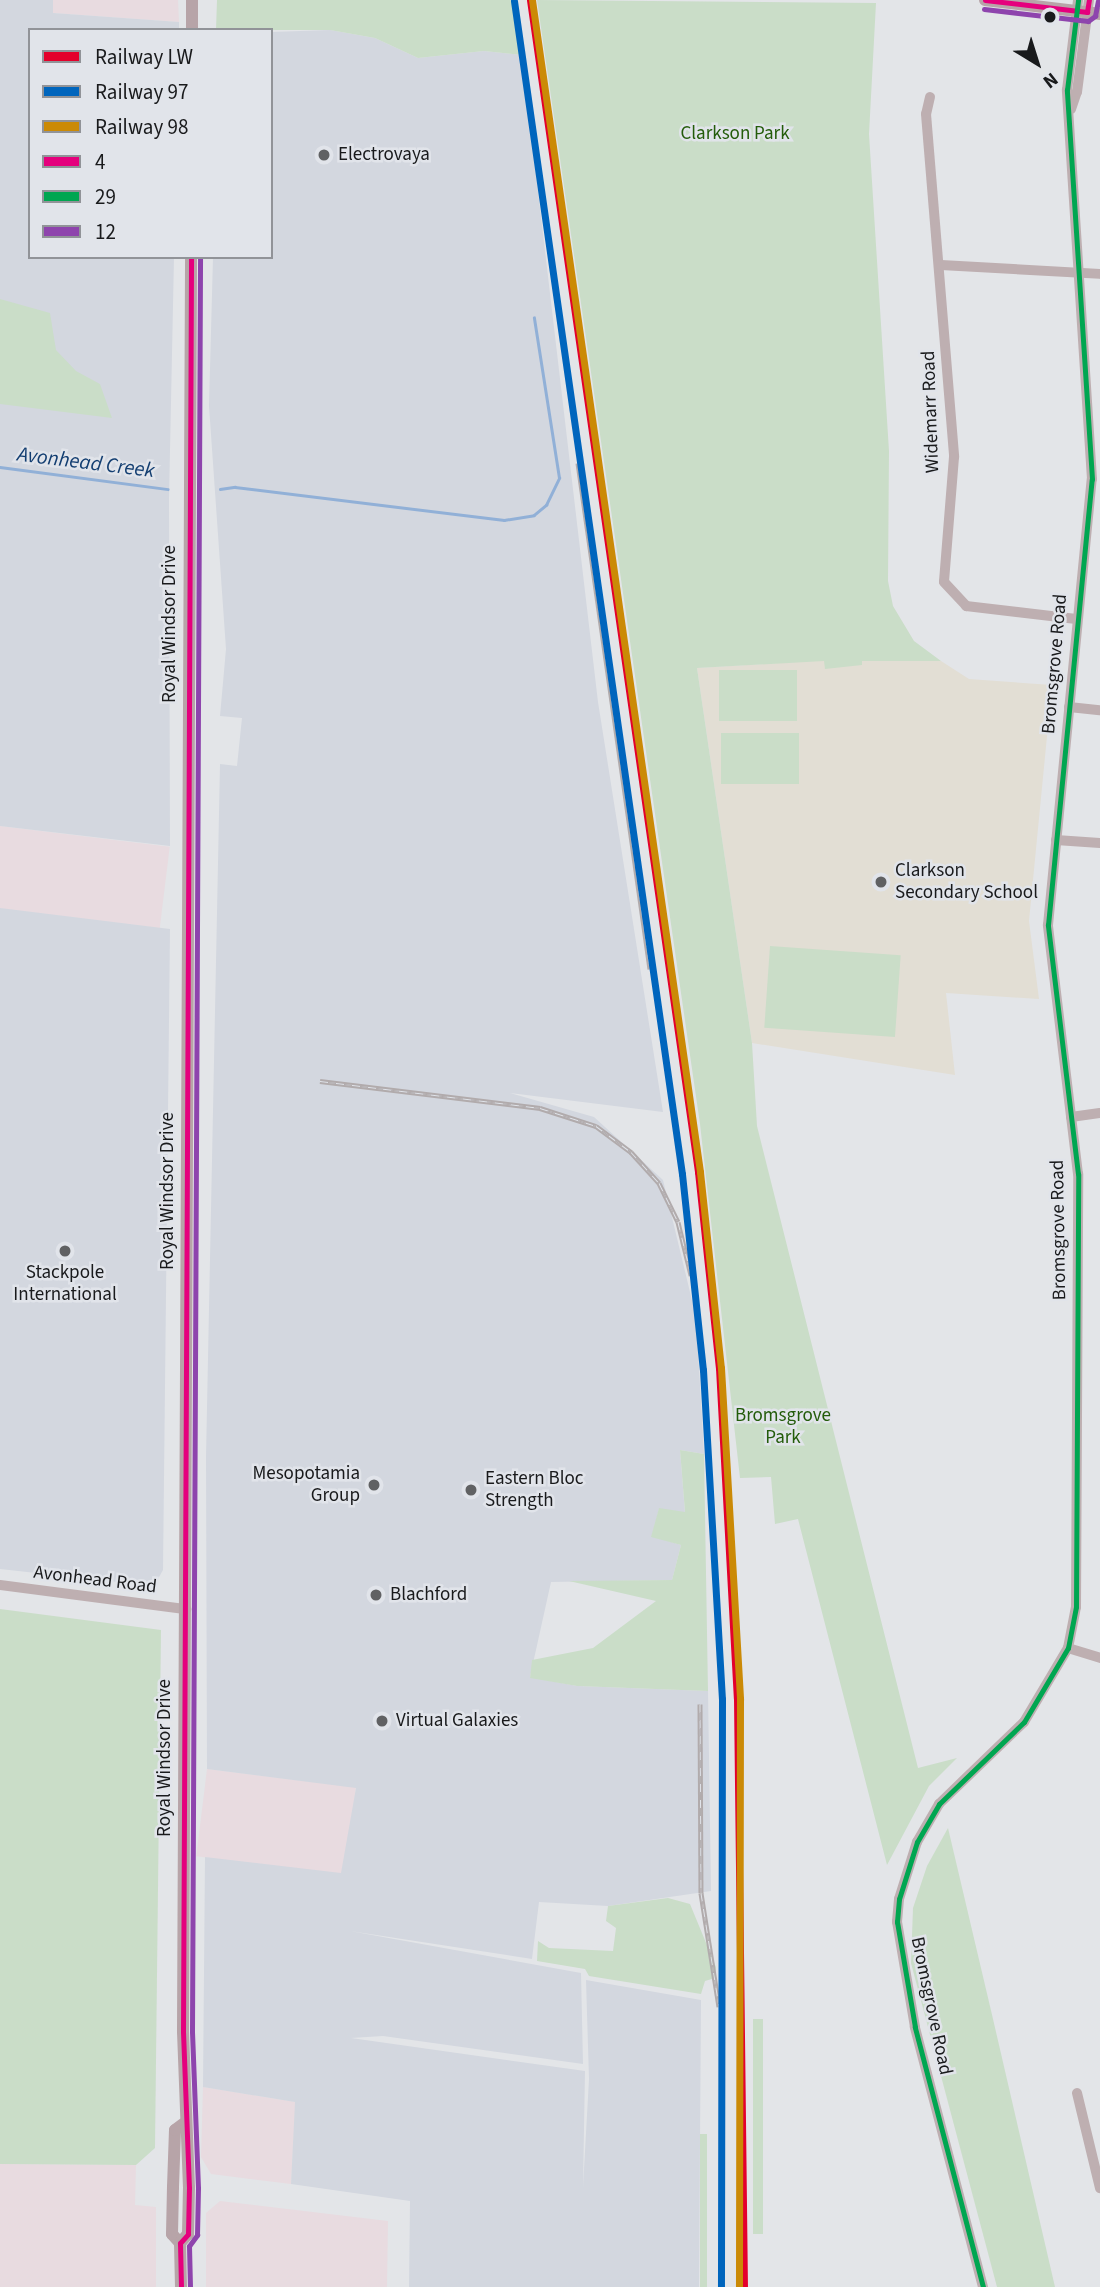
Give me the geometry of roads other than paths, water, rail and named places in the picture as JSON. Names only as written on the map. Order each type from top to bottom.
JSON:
[{"type":"main road","points":[[192,0],[192,28]]},
{"type":"main road","points":[[985,0],[1086,7]]},
{"type":"main road","name":"Royal Windsor Drive","points":[[181,2287],[180,2243],[188,2234],[189,2131],[183,2124],[191,259]]},
{"type":"street","name":"Bromsgrove Road","points":[[983,2287],[905,1981],[898,1934],[899,1899],[917,1842],[939,1804],[1024,1722],[1068,1648],[1078,1590],[1078,1225],[1071,1116],[1048,925],[1076,619],[1092,479],[1067,90],[1086,7]]},
{"type":"street","name":"Widemarr Road","points":[[930,97],[926,114],[941,265],[954,457],[944,582],[965,606],[1076,619]]},
{"type":"street","points":[[941,265],[1079,275],[1100,274]]},
{"type":"street","points":[[1069,707],[1100,710]]},
{"type":"street","points":[[1056,840],[1100,843]]},
{"type":"street","points":[[1071,1116],[1100,1113]]},
{"type":"street","name":"Avonhead Road","points":[[0,1585],[186,1609]]},
{"type":"street","points":[[1068,1648],[1100,1658]]},
{"type":"street","points":[[1077,2093],[1096,2157],[1100,2188]]},
{"type":"waterway","points":[[220,489],[235,487],[504,520],[534,515],[546,505],[559,478],[534,318]]},
{"type":"waterway","name":"Avonhead Creek","points":[[0,467],[168,489]]},
{"type":"railway","points":[[578,463],[650,969]]},
{"type":"railway","points":[[320,1081],[540,1108],[596,1126],[631,1152],[659,1183],[678,1222],[691,1275]]},
{"type":"railway","points":[[700,1704],[701,1893],[719,2007]]},
{"type":"rail line","name":"LW","points":[[530,0],[698,1172],[719,1368],[737,1699],[744,2287]]},
{"type":"rail line","name":"98","points":[[532,0],[700,1172],[721,1368],[740,1699],[739,2287]]},
{"type":"rail line","name":"97","points":[[514,1],[682,1174],[703,1370],[722,1699],[721,2287]]},
{"type":"place","name":"Electrovaya","points":[[324,155]]},
{"type":"place","name":"Clarkson Secondary School","points":[[881,882]]},
{"type":"place","name":"Stackpole International","points":[[65,1251]]},
{"type":"place","name":"Mesopotamia Group","points":[[374,1485]]},
{"type":"place","name":"Eastern Bloc Strength","points":[[471,1490]]},
{"type":"place","name":"Blachford","points":[[376,1595]]},
{"type":"place","name":"Virtual Galaxies","points":[[382,1721]]},
{"type":"park label","name":"Clarkson Park","points":[[735,134]]},
{"type":"park label","name":"Bromsgrove Park","points":[[783,1427]]}]
